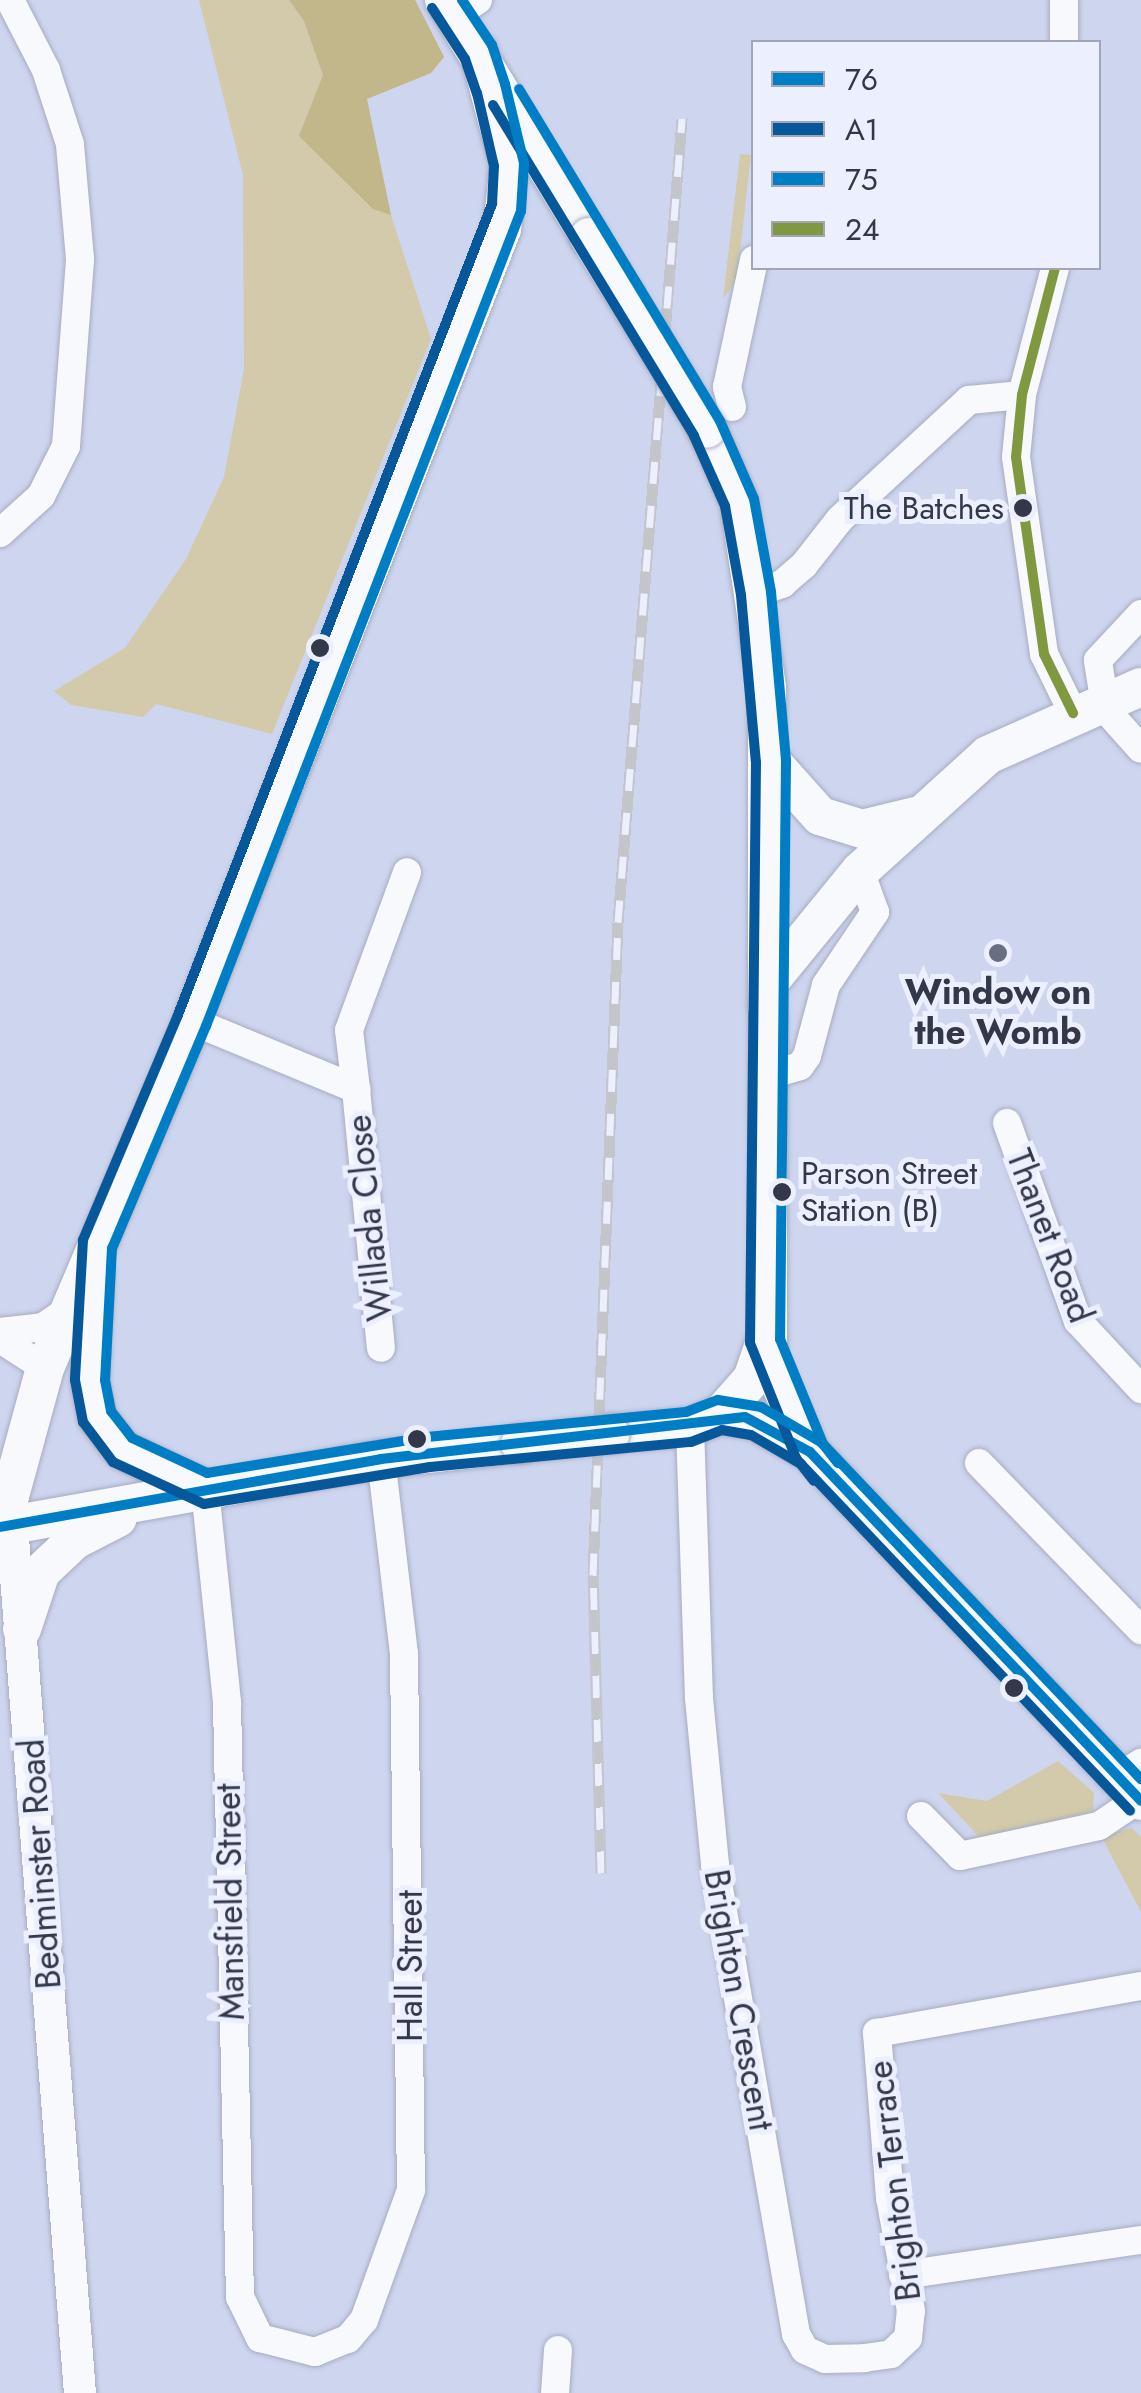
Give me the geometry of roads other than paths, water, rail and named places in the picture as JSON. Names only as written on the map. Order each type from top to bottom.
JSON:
[{"type":"highway","points":[[459,5],[479,52],[589,238],[719,418],[756,593],[771,761],[766,1342],[752,1379],[701,1433]]},
{"type":"highway","name":"Bedminster Road","points":[[6,1511],[45,1368],[192,1021],[502,229],[509,164],[479,52]]},
{"type":"highway","points":[[502,229],[527,203],[545,202],[589,238]]},
{"type":"highway","points":[[772,979],[860,871],[988,756],[1091,704],[1141,686]]},
{"type":"highway","points":[[771,761],[810,808],[848,826],[886,826],[922,813]]},
{"type":"highway","points":[[92,1402],[97,1245]]},
{"type":"highway","points":[[766,1342],[810,1452],[873,1526],[1135,1785]]},
{"type":"highway","points":[[45,1368],[92,1402],[122,1450],[205,1489]]},
{"type":"highway","points":[[6,1511],[142,1505],[205,1489],[381,1459],[610,1434],[701,1433],[756,1421],[810,1452]]},
{"type":"highway","points":[[22,1628],[31,1588],[54,1558],[142,1505]]},
{"type":"main road","name":"Bedminster Road","points":[[6,1511],[22,1628],[80,2393]]},
{"type":"street","points":[[0,533],[42,496],[66,446],[80,246],[65,128],[46,70],[10,0]]},
{"type":"street","points":[[1064,0],[1064,40]]},
{"type":"street","points":[[719,418],[752,270]]},
{"type":"street","points":[[1054,270],[1022,396],[1018,508],[1044,654],[1141,749]]},
{"type":"street","points":[[756,593],[782,584],[804,565],[840,519],[969,400],[1022,396]]},
{"type":"street","points":[[1091,704],[1098,660],[1141,614]]},
{"type":"street","points":[[769,1075],[800,1066],[807,1056],[826,985],[875,912],[860,871]]},
{"type":"street","name":"Willada Close","points":[[382,1348],[349,1030],[407,872]]},
{"type":"street","name":"Willada Close","points":[[192,1021],[356,1089]]},
{"type":"street","name":"Thanet Road","points":[[1006,1123],[1078,1321],[1141,1389]]},
{"type":"street","points":[[0,1336],[36,1329],[68,1310]]},
{"type":"street","points":[[0,1336],[45,1368]]},
{"type":"street","name":"Brighton Crescent","points":[[701,1433],[699,1698],[715,1865],[796,2334],[805,2350],[825,2359],[864,2358]]},
{"type":"street","name":"Hall Street","points":[[244,2316],[260,2338],[296,2352],[332,2349],[348,2340],[378,2292],[411,2190],[404,1654],[381,1459]]},
{"type":"street","points":[[980,1463],[1141,1630]]},
{"type":"street","name":"Mansfield Street","points":[[205,1489],[227,1703],[236,2252],[244,2316]]},
{"type":"street","points":[[921,1816],[960,1856],[1099,1826],[1135,1785]]},
{"type":"street","name":"Brighton Terrace","points":[[864,2358],[891,2354],[908,2338],[903,2275],[890,2198],[876,2033],[1141,1986]]},
{"type":"street","points":[[903,2275],[1141,2240]]},
{"type":"street","points":[[555,2393],[558,2350]]},
{"type":"railway","points":[[601,1873],[593,1575],[618,922],[682,119]]},
{"type":"place","name":"The Batches","points":[[1023,508]]},
{"type":"place","name":"Window on the Womb","points":[[998,953]]},
{"type":"place","name":"Parson Street Station (B)","points":[[782,1192]]}]
